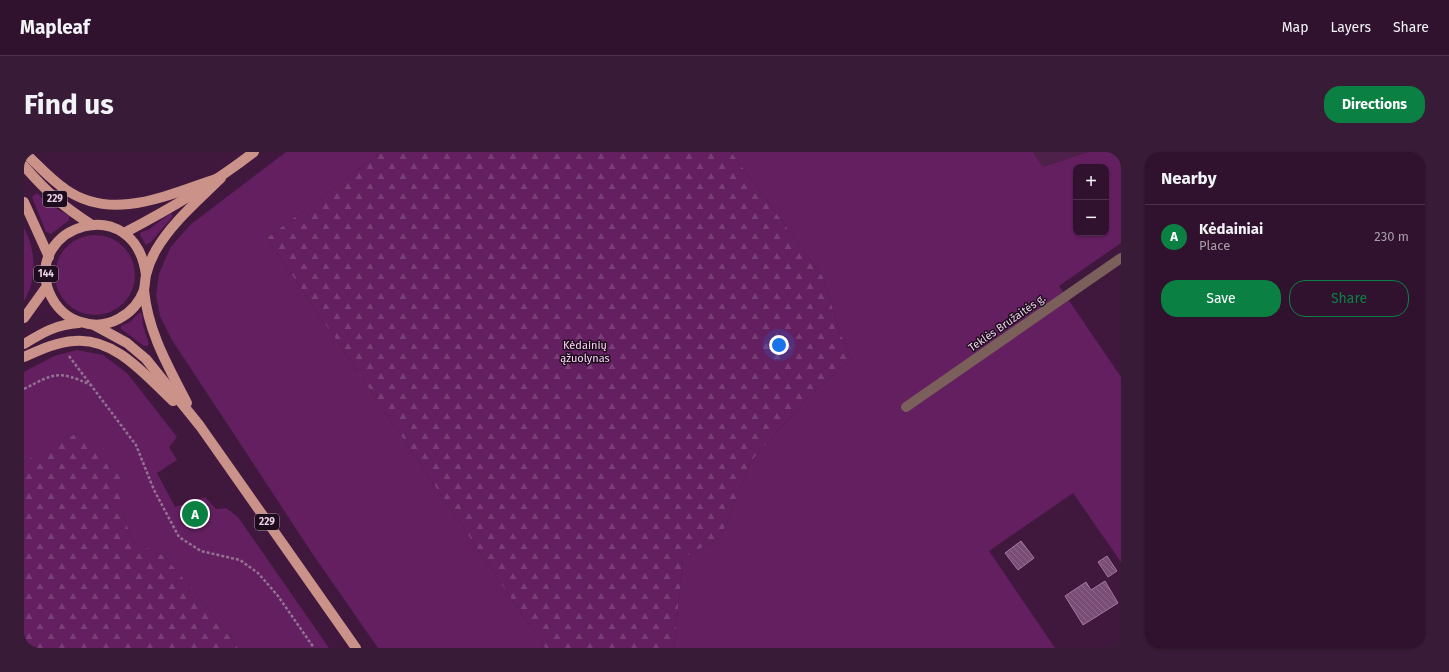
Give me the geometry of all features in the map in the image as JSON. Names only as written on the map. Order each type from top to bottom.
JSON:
[{"type":"main road","points":[[24,152],[65,189],[86,200],[106,206],[125,206],[145,202],[221,178]]},
{"type":"main road","name":"144","points":[[146,275],[144,262],[140,251],[133,241],[124,233],[103,225],[92,224],[65,234],[49,257],[46,267],[47,286],[52,298],[59,309],[69,317],[94,325],[108,324],[120,319],[130,311],[138,301],[144,289],[146,275],[156,250],[171,229],[221,178],[254,152]]},
{"type":"main road","name":"229","points":[[24,166],[47,192],[67,209],[92,224]]},
{"type":"main road","name":"144","points":[[124,233],[154,218],[221,178]]},
{"type":"main road","name":"229","points":[[24,202],[49,257]]},
{"type":"main road","name":"144","points":[[24,318],[47,286]]},
{"type":"main road","name":"229","points":[[144,289],[146,306],[161,355],[200,426]]},
{"type":"main road","name":"144","points":[[24,344],[48,329],[65,323],[81,322]]},
{"type":"main road","name":"229","points":[[94,325],[127,343],[146,359],[200,426],[356,648]]},
{"type":"main road","points":[[24,357],[60,344],[74,341],[90,341],[111,348],[132,363],[200,426]]},
{"type":"street","name":"Teklės Bružaitės g.","points":[[906,407],[1121,258]]},
{"type":"path","points":[[24,389],[51,375],[73,377],[91,385],[136,445],[154,490],[179,537],[201,552],[240,560],[258,573],[278,596],[314,648]]},
{"type":"shaded area","points":[[1033,152],[1088,152],[1043,167]]},
{"type":"green space","points":[[286,152],[382,152],[267,238],[545,648],[378,648],[314,556],[172,340],[160,316],[156,296],[159,274],[170,248],[190,225]]},
{"type":"green space","name":"Kėdainių ąžuolynas","points":[[382,152],[731,152],[823,277],[840,333],[852,359],[811,394],[751,461],[721,537],[683,558],[674,648],[545,648],[267,238]]},
{"type":"green space","points":[[731,152],[1033,152],[1043,167],[1088,152],[1121,152],[1121,243],[1059,286],[1121,377],[1121,562],[1073,493],[989,551],[1055,648],[674,648],[683,558],[721,537],[751,461],[811,394],[852,359],[840,333],[823,277]]},
{"type":"green space","points":[[37,193],[47,203],[69,216],[69,220],[51,234],[46,232],[32,197]]},
{"type":"green space","points":[[171,213],[173,216],[151,242],[146,245],[140,235],[141,232],[148,230]]},
{"type":"green space","points":[[24,228],[31,245],[33,255],[33,274],[28,293],[24,301]]},
{"type":"green space","points":[[87,235],[103,235],[124,246],[135,267],[135,283],[124,304],[103,315],[87,315],[73,309],[66,304],[61,297],[55,283],[55,267],[61,253],[66,246],[73,241]]},
{"type":"green space","points":[[139,313],[142,313],[143,325],[149,344],[147,346],[144,346],[121,329],[121,326],[130,322]]},
{"type":"green space","points":[[77,350],[103,355],[127,373],[177,437],[169,447],[177,460],[157,473],[175,507],[205,497],[216,509],[226,508],[238,517],[329,648],[238,648],[189,585],[164,556],[133,541],[121,510],[121,477],[24,462],[24,372],[54,356]]},
{"type":"green space","points":[[81,431],[104,449],[121,477],[121,510],[133,541],[164,556],[189,585],[238,648],[29,648],[24,641],[24,462]]},
{"type":"building","points":[[1021,541],[1034,558],[1018,570],[1005,553]]},
{"type":"building","points":[[1107,556],[1117,571],[1108,577],[1098,562]]},
{"type":"building","points":[[1105,581],[1118,603],[1083,625],[1065,596],[1086,582],[1091,590]]},
{"type":"place","name":"Kėdainiai","points":[[195,514]]}]
